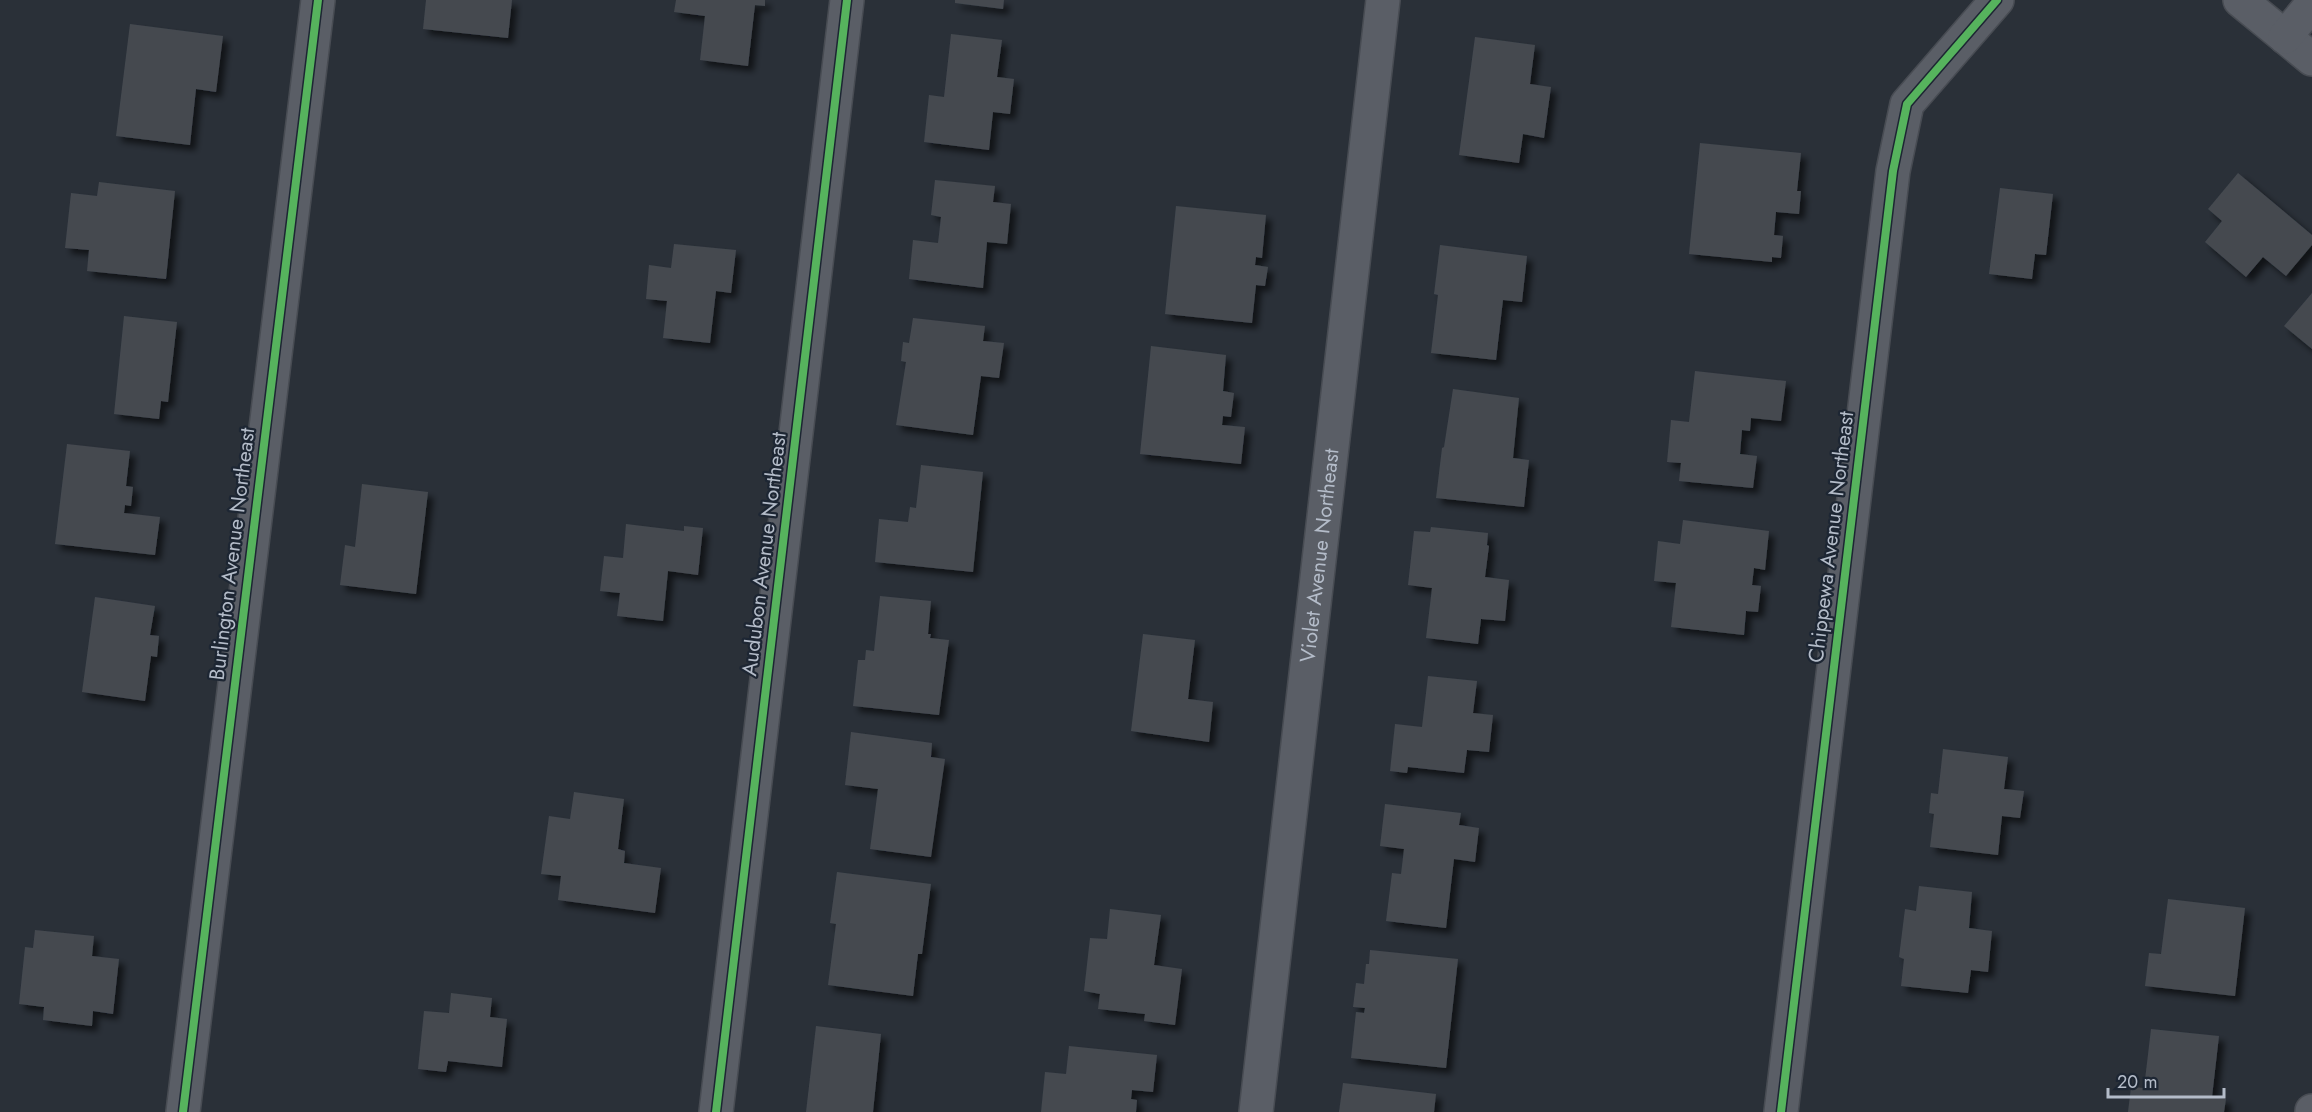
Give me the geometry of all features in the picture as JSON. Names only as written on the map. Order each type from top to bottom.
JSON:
[{"type":"street","name":"Burlington Avenue Northeast","points":[[183,1112],[318,0]]},
{"type":"street","name":"Audubon Avenue Northeast","points":[[716,1112],[848,0]]},
{"type":"street","name":"Violet Avenue Northeast","points":[[1256,1112],[1383,0]]},
{"type":"street","name":"Chippewa Avenue Northeast","points":[[1781,1112],[1896,160],[1907,104],[1997,0]]},
{"type":"street","points":[[2240,0],[2312,59]]},
{"type":"street","points":[[2285,37],[2312,4]]},
{"type":"building","points":[[426,0],[512,0],[508,38],[423,29]]},
{"type":"building","points":[[676,0],[765,0],[765,6],[755,5],[748,66],[700,60],[705,16],[674,12]]},
{"type":"building","points":[[955,0],[1004,0],[1003,9],[955,3]]},
{"type":"building","points":[[130,24],[223,36],[216,92],[196,89],[190,145],[116,136]]},
{"type":"building","points":[[951,34],[1002,40],[997,77],[1014,79],[1010,114],[993,112],[989,150],[924,142],[929,95],[944,97]]},
{"type":"building","points":[[1475,37],[1535,45],[1530,84],[1551,87],[1544,138],[1523,134],[1519,163],[1459,155]]},
{"type":"building","points":[[1700,143],[1801,153],[1797,191],[1801,191],[1799,214],[1776,212],[1774,235],[1783,236],[1781,258],[1772,257],[1772,262],[1689,254]]},
{"type":"building","points":[[2238,173],[2312,235],[2312,245],[2286,276],[2263,257],[2246,277],[2205,242],[2222,221],[2208,209]]},
{"type":"building","points":[[935,180],[995,186],[993,202],[1011,204],[1007,244],[987,242],[983,288],[909,279],[913,240],[938,243],[941,217],[931,215]]},
{"type":"building","points":[[99,182],[175,191],[166,279],[87,271],[89,250],[65,248],[71,193],[97,196]]},
{"type":"building","points":[[2000,188],[2053,194],[2046,255],[2035,254],[2032,279],[1989,274]]},
{"type":"building","points":[[1176,206],[1266,215],[1262,258],[1256,257],[1255,265],[1268,267],[1265,286],[1256,285],[1252,323],[1165,314]]},
{"type":"building","points":[[674,244],[736,250],[731,293],[716,291],[710,343],[663,338],[667,301],[646,299],[649,265],[671,268]]},
{"type":"building","points":[[1440,245],[1527,256],[1522,302],[1503,300],[1496,360],[1431,353],[1438,295],[1434,294]]},
{"type":"building","points":[[2312,293],[2312,349],[2284,326]]},
{"type":"building","points":[[124,316],[177,322],[168,402],[161,401],[159,419],[114,414]]},
{"type":"building","points":[[913,318],[985,326],[983,341],[1004,343],[999,378],[981,376],[973,435],[896,425],[906,362],[901,361],[903,342],[909,343]]},
{"type":"building","points":[[1151,346],[1226,355],[1223,391],[1234,393],[1231,417],[1223,416],[1222,425],[1245,427],[1241,464],[1140,454]]},
{"type":"building","points":[[1695,371],[1786,381],[1781,421],[1751,418],[1750,431],[1742,430],[1740,454],[1757,456],[1753,488],[1679,481],[1681,463],[1667,462],[1671,420],[1689,422]]},
{"type":"building","points":[[1453,389],[1519,398],[1513,458],[1529,460],[1524,507],[1436,498]]},
{"type":"building","points":[[67,444],[130,451],[126,486],[133,487],[131,506],[125,505],[124,513],[160,517],[155,555],[55,544]]},
{"type":"building","points":[[921,465],[983,472],[973,572],[875,562],[879,519],[908,522],[910,507],[916,508]]},
{"type":"building","points":[[362,484],[428,492],[416,594],[340,585],[345,545],[355,547]]},
{"type":"building","points":[[1683,520],[1769,531],[1765,570],[1754,568],[1752,585],[1761,586],[1758,612],[1746,611],[1744,635],[1671,627],[1676,583],[1654,581],[1658,541],[1680,544]]},
{"type":"building","points":[[626,524],[684,531],[684,526],[703,528],[698,575],[668,571],[663,621],[617,616],[620,593],[600,591],[604,556],[623,558]]},
{"type":"building","points":[[1431,527],[1488,533],[1487,545],[1489,546],[1485,577],[1509,580],[1505,621],[1481,619],[1478,644],[1426,638],[1432,588],[1408,585],[1414,531],[1430,532]]},
{"type":"building","points":[[880,596],[931,601],[928,634],[931,634],[930,638],[949,640],[939,715],[853,706],[858,660],[865,660],[866,650],[874,651]]},
{"type":"building","points":[[95,597],[155,606],[150,635],[159,636],[157,657],[151,656],[145,701],[82,692]]},
{"type":"building","points":[[1143,634],[1195,640],[1188,699],[1213,702],[1209,742],[1131,731]]},
{"type":"building","points":[[1428,676],[1477,681],[1473,713],[1493,715],[1489,752],[1467,750],[1464,773],[1408,767],[1407,773],[1390,771],[1395,724],[1422,727]]},
{"type":"building","points":[[851,732],[932,743],[931,757],[945,759],[931,857],[870,849],[878,789],[845,785]]},
{"type":"building","points":[[1943,749],[2008,757],[2004,789],[2024,791],[2020,818],[2002,816],[1998,855],[1930,847],[1934,814],[1929,813],[1931,793],[1938,794]]},
{"type":"building","points":[[574,792],[624,799],[618,849],[625,851],[624,863],[661,868],[655,913],[558,900],[561,876],[541,874],[549,816],[570,819]]},
{"type":"building","points":[[1385,804],[1461,813],[1459,825],[1479,828],[1475,862],[1454,859],[1446,928],[1386,921],[1392,873],[1401,874],[1404,849],[1380,846]]},
{"type":"building","points":[[837,872],[931,884],[922,954],[918,954],[913,996],[828,985],[836,924],[830,923]]},
{"type":"building","points":[[1919,886],[1972,892],[1969,928],[1992,931],[1988,972],[1971,970],[1968,993],[1901,986],[1904,959],[1899,957],[1905,909],[1916,911]]},
{"type":"building","points":[[2168,899],[2245,908],[2235,996],[2145,986],[2149,953],[2161,954]]},
{"type":"building","points":[[1110,909],[1161,915],[1154,965],[1182,969],[1175,1025],[1144,1021],[1145,1014],[1098,1009],[1100,994],[1084,991],[1090,938],[1107,939]]},
{"type":"building","points":[[35,930],[94,936],[92,956],[119,959],[113,1014],[93,1011],[92,1026],[43,1020],[44,1007],[19,1004],[25,947],[33,948]]},
{"type":"building","points":[[1370,950],[1458,959],[1446,1068],[1351,1058],[1356,1012],[1364,1013],[1365,1008],[1353,1007],[1356,983],[1364,984]]},
{"type":"building","points":[[451,993],[492,998],[490,1017],[507,1019],[502,1067],[448,1061],[446,1072],[418,1069],[424,1011],[449,1013]]},
{"type":"building","points":[[816,1026],[881,1034],[873,1112],[806,1112]]},
{"type":"building","points":[[2151,1029],[2219,1036],[2212,1097],[2226,1099],[2224,1112],[2128,1112],[2131,1087],[2144,1088]]},
{"type":"building","points":[[1069,1046],[1157,1055],[1153,1092],[1132,1090],[1131,1099],[1137,1100],[1136,1112],[1041,1112],[1045,1072],[1066,1074]]},
{"type":"building","points":[[1343,1083],[1436,1094],[1434,1112],[1339,1112]]},
{"type":"cycle path","points":[[183,1112],[318,0]]},
{"type":"cycle path","points":[[716,1112],[847,0]]},
{"type":"cycle path","points":[[1781,1112],[1893,171],[1907,104],[1997,0]]}]
